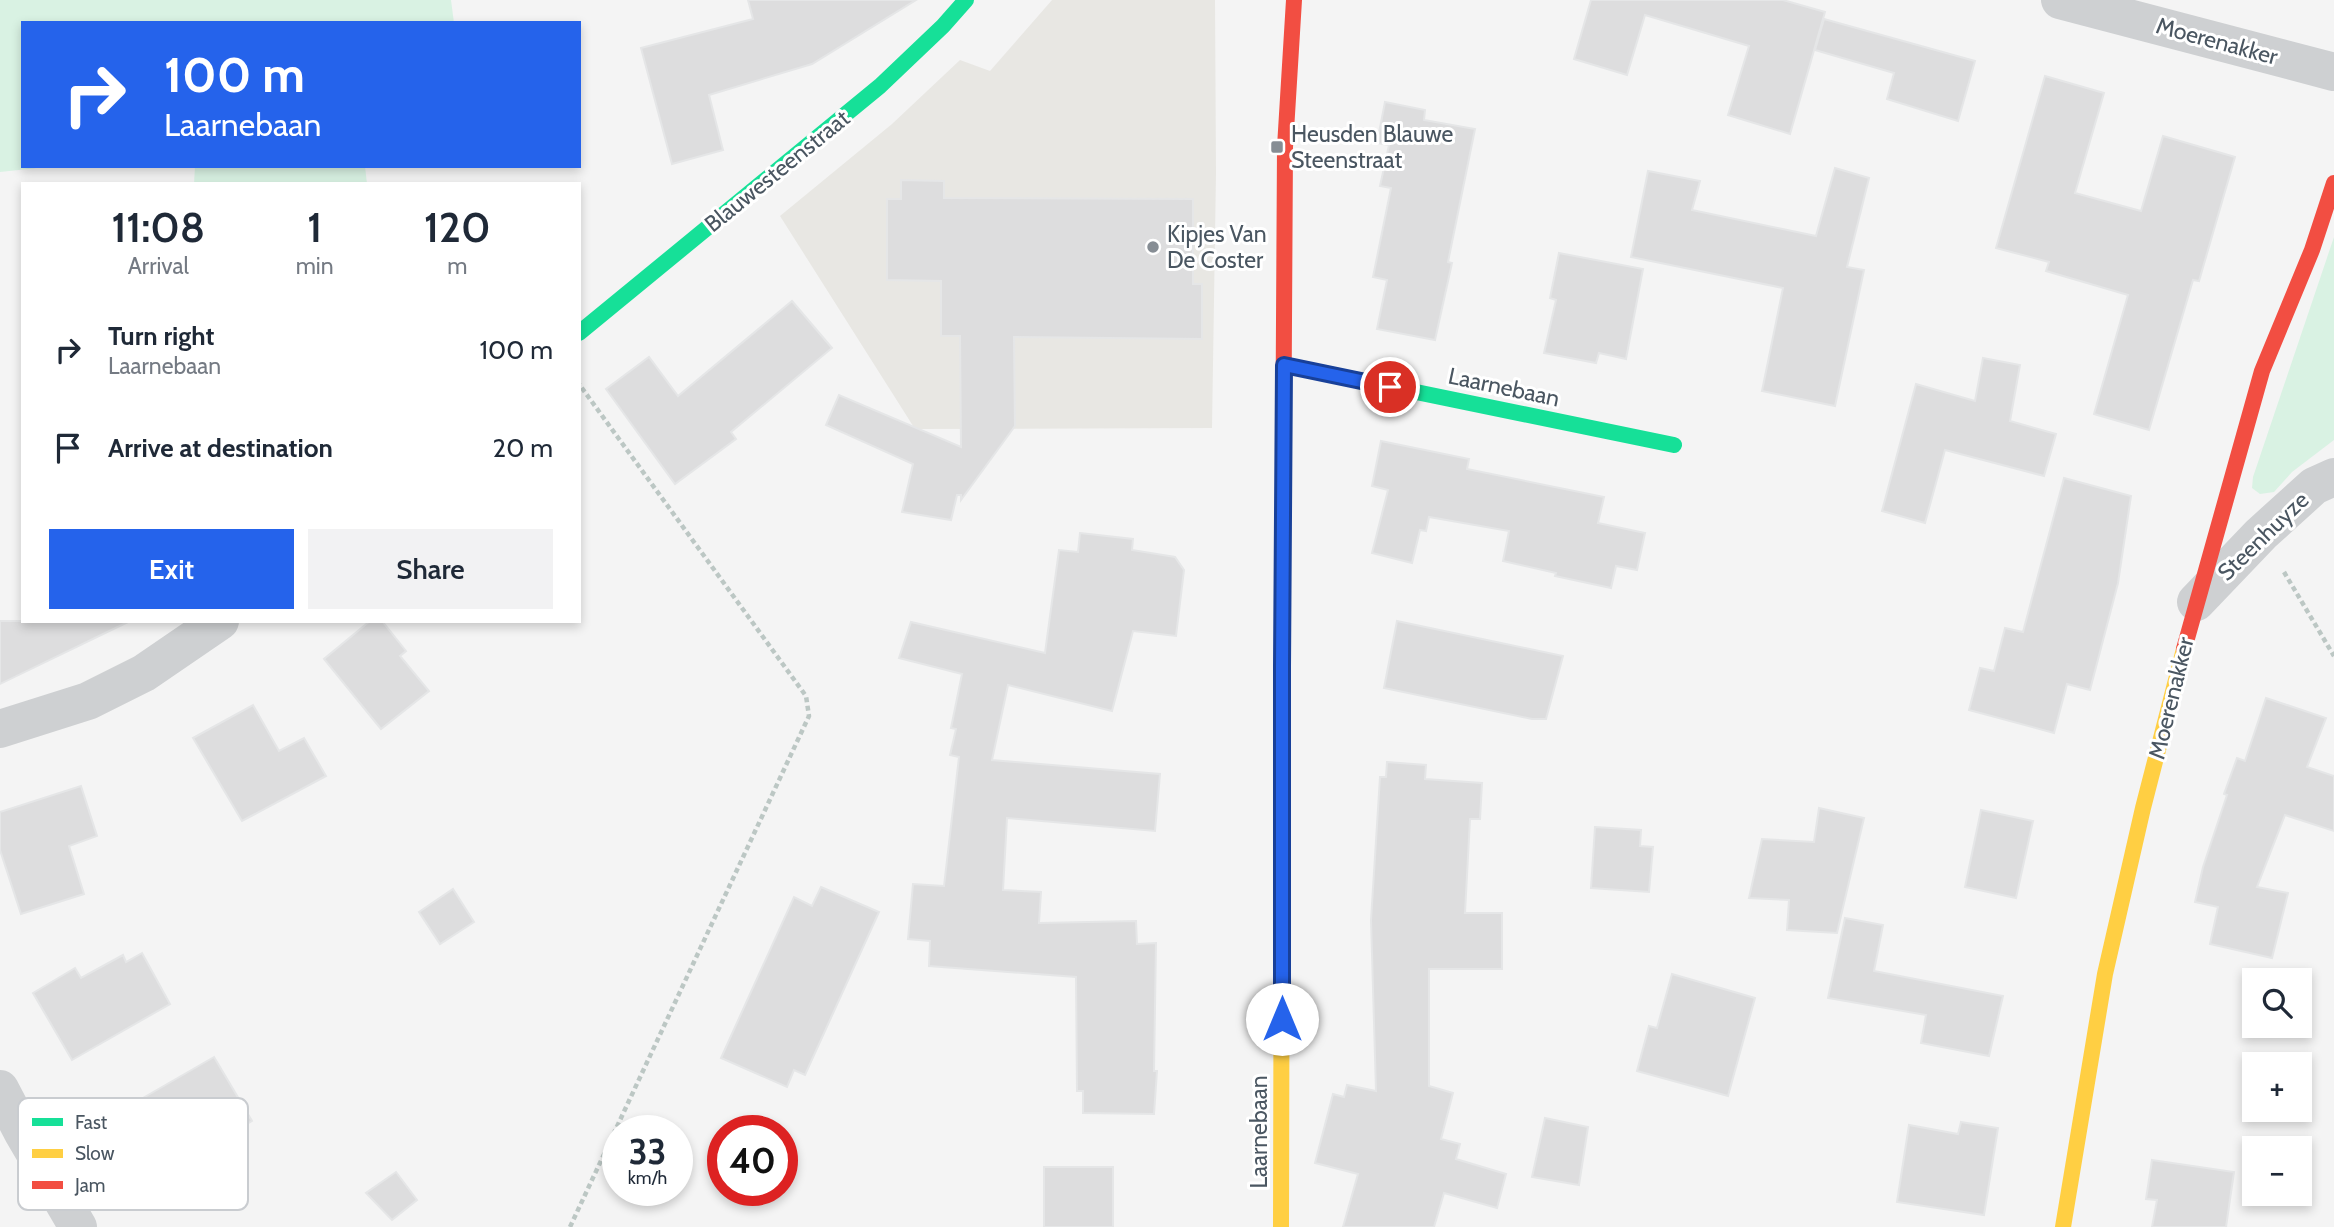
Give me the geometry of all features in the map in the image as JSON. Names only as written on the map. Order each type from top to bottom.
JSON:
[{"type":"street","name":"Blauwesteenstraat","points":[[581,331],[880,86],[967,0]]},
{"type":"street","name":"Laarnebaan","points":[[1281,1227],[1285,147],[1294,0]]},
{"type":"street","name":"Moerenakker","points":[[2060,0],[2334,72]]},
{"type":"street","name":"Moerenakker","points":[[2063,1227],[2105,974],[2143,808],[2196,602],[2262,371],[2312,250],[2334,183]]},
{"type":"street","name":"Laarnebaan","points":[[1284,365],[1674,445]]},
{"type":"street","name":"Steenhuyze","points":[[2196,602],[2261,534],[2314,486],[2334,477]]},
{"type":"street","points":[[0,729],[88,701],[144,673],[217,623]]},
{"type":"street","points":[[0,1089],[18,1123]]},
{"type":"street","points":[[68,1210],[78,1227]]},
{"type":"path","points":[[570,1227],[809,716],[806,696],[581,387]]},
{"type":"path","points":[[2261,534],[2334,656]]},
{"type":"shaded area","points":[[1052,0],[1215,0],[1216,173],[1212,428],[915,429],[780,216],[892,124],[960,60],[990,71]]},
{"type":"green space","points":[[0,0],[451,0],[454,21],[21,21],[21,168],[37,168],[0,172]]},
{"type":"green space","points":[[195,168],[365,168],[367,182],[194,182]]},
{"type":"green space","points":[[2334,237],[2334,440],[2292,472],[2274,492],[2260,494],[2252,488],[2253,477]]},
{"type":"building","points":[[748,0],[916,0],[812,64],[709,95],[723,150],[672,164],[641,48],[753,19]]},
{"type":"building","points":[[1591,0],[1783,0],[1825,12],[1790,134],[1728,115],[1749,46],[1645,15],[1627,75],[1574,59]]},
{"type":"building","points":[[1824,19],[1975,61],[1958,121],[1887,99],[1894,73],[1815,50]]},
{"type":"building","points":[[2045,76],[2104,93],[2075,193],[2141,211],[2163,136],[2235,157],[2199,281],[2193,280],[2149,430],[2094,414],[2128,295],[2046,271],[2049,262],[1996,248]]},
{"type":"building","points":[[1385,102],[1425,110],[1424,120],[1475,129],[1448,262],[1452,263],[1435,340],[1377,329],[1387,280],[1373,277],[1391,188],[1380,186],[1389,145],[1377,143]]},
{"type":"building","points":[[1835,168],[1869,178],[1847,267],[1864,270],[1835,406],[1762,391],[1783,288],[1631,257],[1648,171],[1700,181],[1692,210],[1816,236]]},
{"type":"building","points":[[901,180],[944,181],[944,198],[1193,199],[1193,284],[1202,284],[1202,339],[1014,337],[1015,426],[961,500],[961,495],[957,495],[951,520],[902,512],[913,464],[826,425],[839,395],[961,447],[960,336],[941,336],[941,281],[887,280],[887,199],[901,199]]},
{"type":"building","points":[[1559,253],[1643,269],[1626,359],[1599,353],[1596,363],[1544,353],[1556,300],[1550,298]]},
{"type":"building","points":[[792,301],[832,348],[731,432],[736,439],[675,484],[606,389],[649,357],[678,396]]},
{"type":"building","points":[[1983,358],[2020,365],[2010,421],[2056,434],[2044,476],[1945,450],[1925,523],[1882,511],[1916,384],[1975,401]]},
{"type":"building","points":[[1381,441],[1469,459],[1467,469],[1604,497],[1598,523],[1645,533],[1637,570],[1616,566],[1611,588],[1555,576],[1556,573],[1503,561],[1509,531],[1429,517],[1426,531],[1420,530],[1412,563],[1372,553],[1388,490],[1372,486]]},
{"type":"building","points":[[2064,478],[2131,496],[2118,583],[2090,690],[2067,684],[2054,733],[1969,710],[1980,668],[1994,671],[2005,628],[2023,632]]},
{"type":"building","points":[[1080,533],[1133,539],[1132,550],[1175,557],[1184,570],[1176,636],[1133,631],[1112,711],[1008,685],[992,760],[1160,774],[1155,831],[1007,818],[1003,890],[1041,892],[1039,923],[1136,921],[1137,944],[1156,943],[1154,1071],[1157,1071],[1154,1114],[1083,1113],[1083,1091],[1077,1091],[1076,977],[929,966],[930,941],[908,939],[913,884],[944,886],[959,757],[950,755],[956,729],[951,728],[962,674],[899,658],[911,622],[1045,653],[1059,550],[1078,552]]},
{"type":"building","points":[[0,621],[126,623],[0,684]]},
{"type":"building","points":[[1397,621],[1563,656],[1546,719],[1532,719],[1384,688]]},
{"type":"building","points":[[368,623],[384,623],[406,651],[400,656],[429,691],[381,729],[324,659]]},
{"type":"building","points":[[2266,698],[2326,718],[2307,767],[2334,776],[2334,831],[2285,815],[2257,887],[2288,893],[2272,958],[2210,944],[2218,907],[2195,902],[2203,867],[2227,795],[2224,794],[2237,758],[2245,761]]},
{"type":"building","points":[[253,705],[279,751],[304,738],[326,776],[242,821],[193,738]]},
{"type":"building","points":[[1387,762],[1426,765],[1425,779],[1482,783],[1480,819],[1470,819],[1465,913],[1502,913],[1502,969],[1429,969],[1429,1086],[1453,1093],[1441,1139],[1460,1144],[1456,1159],[1506,1174],[1497,1208],[1444,1193],[1434,1227],[1343,1227],[1358,1174],[1315,1163],[1333,1094],[1344,1097],[1347,1085],[1376,1091],[1371,920],[1380,777],[1386,777]]},
{"type":"building","points":[[81,786],[97,836],[69,846],[84,894],[21,914],[0,850],[0,812]]},
{"type":"building","points":[[1819,808],[1864,818],[1837,933],[1787,930],[1789,900],[1749,898],[1762,839],[1814,842]]},
{"type":"building","points":[[1981,810],[2033,821],[2016,898],[1965,887]]},
{"type":"building","points":[[1595,827],[1641,830],[1640,846],[1653,847],[1649,892],[1591,888]]},
{"type":"building","points":[[821,887],[879,912],[805,1075],[794,1070],[787,1087],[721,1058],[794,897],[812,906]]},
{"type":"building","points":[[453,889],[474,922],[440,944],[419,912]]},
{"type":"building","points":[[1845,918],[1883,925],[1874,971],[2003,996],[1989,1056],[1921,1043],[1926,1015],[1828,998]]},
{"type":"building","points":[[142,953],[170,1004],[72,1060],[33,993],[75,968],[81,978],[123,955],[126,962]]},
{"type":"building","points":[[1672,974],[1755,998],[1728,1096],[1637,1071],[1649,1026],[1657,1028]]},
{"type":"building","points":[[214,1057],[238,1098],[143,1098]]},
{"type":"building","points":[[1545,1118],[1588,1127],[1579,1185],[1532,1177]]},
{"type":"building","points":[[1961,1122],[1998,1128],[1984,1215],[1897,1202],[1909,1125],[1958,1134]]},
{"type":"building","points":[[2152,1160],[2234,1172],[2226,1227],[2152,1227],[2157,1200],[2146,1199]]},
{"type":"building","points":[[1044,1167],[1113,1167],[1113,1227],[1044,1227]]},
{"type":"building","points":[[396,1172],[417,1200],[392,1220],[366,1193]]},
{"type":"traffic: fast","points":[[581,331],[880,86],[943,26],[966,0]]},
{"type":"traffic: fast","points":[[1285,365],[1674,445]]},
{"type":"traffic: fast","points":[[1282,771],[1283,495]]},
{"type":"traffic: slow","points":[[2063,1227],[2105,974],[2143,808],[2184,649]]},
{"type":"traffic: slow","points":[[1281,1227],[1282,771]]},
{"type":"traffic: jam","points":[[1283,495],[1285,147],[1294,0]]},
{"type":"traffic: jam","points":[[2184,649],[2262,371],[2312,250],[2334,183]]},
{"type":"place","name":"Heusden Blauwe Steenstraat","points":[[1277,147]]},
{"type":"place","name":"Kipjes Van De Coster","points":[[1153,247]]},
{"type":"route","points":[[1282,1019],[1284,365],[1390,387]]}]
